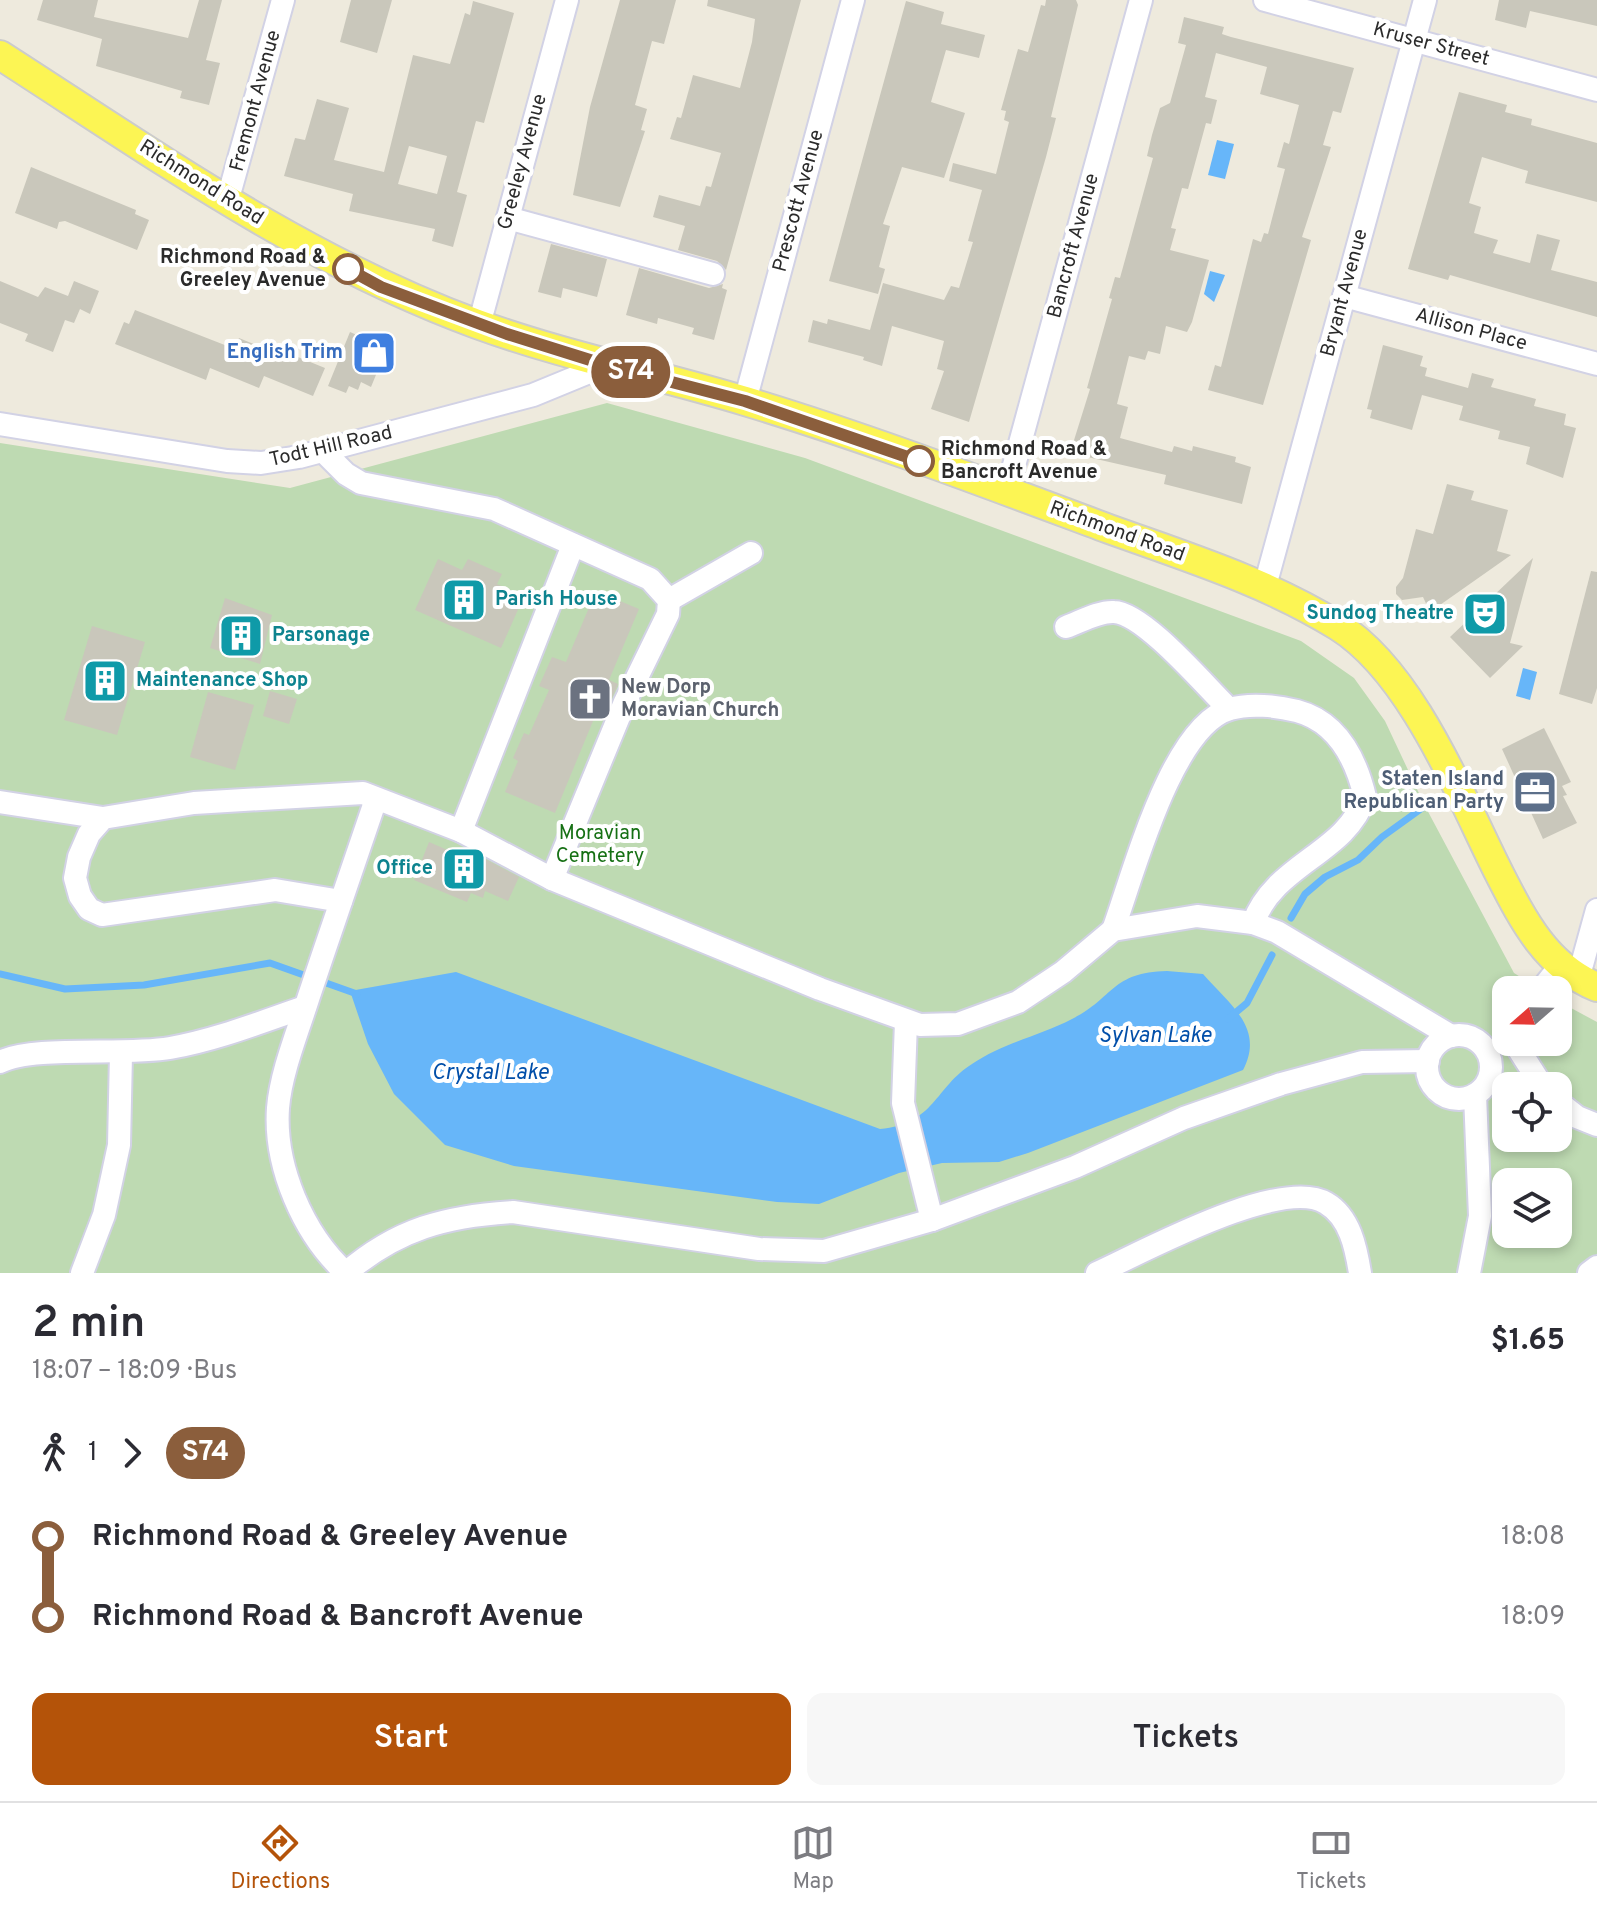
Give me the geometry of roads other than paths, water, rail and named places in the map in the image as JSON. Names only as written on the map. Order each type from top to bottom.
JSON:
[{"type":"main road","name":"Richmond Road","points":[[0,55],[227,202],[298,244],[381,287],[479,325],[606,365],[745,401],[1007,491],[1265,586],[1337,625],[1380,660],[1410,703],[1528,929],[1578,977]]},
{"type":"street","name":"Fremont Avenue","points":[[227,202],[283,0]]},
{"type":"street","name":"Greeley Avenue","points":[[479,325],[567,0]]},
{"type":"street","name":"Prescott Avenue","points":[[745,401],[853,0]]},
{"type":"street","name":"Bancroft Avenue","points":[[1007,491],[1141,0]]},
{"type":"street","name":"Kruser Street","points":[[1265,0],[1597,90]]},
{"type":"street","name":"Bryant Avenue","points":[[1265,586],[1425,0]]},
{"type":"street","points":[[508,218],[713,274]]},
{"type":"street","name":"Allison Place","points":[[1344,296],[1597,364]]},
{"type":"street","name":"Todt Hill Road","points":[[0,424],[227,461],[261,463],[323,451],[533,395],[606,365]]},
{"type":"street","points":[[323,451],[346,474],[361,483],[494,509],[650,579],[669,600],[668,614],[625,702],[552,879]]},
{"type":"street","points":[[461,831],[573,545]]},
{"type":"street","points":[[669,600],[751,553]]},
{"type":"street","points":[[1066,627],[1112,611],[1125,614],[1178,656],[1229,709]]},
{"type":"street","points":[[0,802],[103,818],[261,797],[363,793],[461,831],[552,879],[906,1022],[958,1024],[1018,1002],[1063,972],[1113,930],[1159,801],[1183,747],[1199,729],[1229,709],[1273,706],[1301,712],[1327,726],[1348,749],[1359,772],[1365,797],[1349,827],[1289,872],[1257,912],[1253,923]]},
{"type":"street","points":[[376,799],[321,958],[278,1107],[281,1158],[299,1207],[335,1263],[346,1273],[378,1246],[407,1232],[476,1214],[513,1212],[791,1251],[824,1251],[932,1220],[1075,1167],[1184,1118],[1281,1084],[1362,1062],[1428,1061]]},
{"type":"street","points":[[103,818],[89,834],[75,878],[80,896],[89,909],[102,915],[275,890],[341,901]]},
{"type":"street","points":[[1578,977],[1597,910]]},
{"type":"street","points":[[1113,930],[1197,916],[1253,923],[1291,939],[1451,1036],[1471,1037],[1486,1049],[1491,1070],[1487,1082],[1475,1095],[1465,1098],[1445,1096],[1431,1081],[1428,1061],[1436,1045],[1451,1036]]},
{"type":"street","points":[[0,1062],[31,1053],[121,1054],[171,1048],[308,1001]]},
{"type":"street","points":[[906,1022],[906,1119],[932,1220]]},
{"type":"street","points":[[1486,1049],[1492,1044]]},
{"type":"street","points":[[82,1273],[104,1215],[119,1145],[121,1054]]},
{"type":"street","points":[[1469,1273],[1480,1216],[1475,1095]]},
{"type":"street","points":[[1572,1110],[1597,1125]]},
{"type":"street","points":[[1097,1273],[1214,1220],[1288,1196],[1310,1197],[1337,1212],[1353,1239],[1360,1273]]},
{"type":"street","points":[[1589,1273],[1597,1267]]},
{"type":"water","points":[[1217,140],[1234,144],[1225,179],[1208,175]]},
{"type":"water","points":[[1210,271],[1225,275],[1214,302],[1204,294]]},
{"type":"water","points":[[1523,668],[1537,672],[1530,700],[1516,696]]},
{"type":"water","name":"Crystal Lake","points":[[1167,971],[1203,974],[1233,1007],[1247,1029],[1250,1042],[1243,1070],[1028,1153],[999,1162],[942,1163],[899,1173],[819,1204],[777,1202],[514,1166],[445,1145],[394,1094],[368,1044],[350,991],[456,972],[880,1129],[898,1126],[924,1112],[960,1073],[984,1057],[1072,1019],[1123,981],[1134,976]]},
{"type":"waterway","points":[[1495,777],[1499,776]]},
{"type":"waterway","points":[[1291,918],[1305,894],[1325,877],[1358,860],[1382,837],[1425,806]]},
{"type":"waterway","points":[[1228,1019],[1247,1003],[1272,955]]},
{"type":"waterway","points":[[0,974],[65,989],[144,985],[270,963],[357,994]]},
{"type":"place","name":"Richmond Road & Greeley Avenue","points":[[348,269]]},
{"type":"place","name":"English Trim","points":[[374,353]]},
{"type":"place","name":"Richmond Road & Bancroft Avenue","points":[[919,461]]},
{"type":"place","name":"Parish House","points":[[464,600]]},
{"type":"place","name":"Sundog Theatre","points":[[1485,614]]},
{"type":"place","name":"Parsonage","points":[[241,636]]},
{"type":"place","name":"Maintenance Shop","points":[[105,681]]},
{"type":"place","name":"New Dorp Moravian Church","points":[[590,699]]},
{"type":"place","name":"Staten Island Republican Party","points":[[1535,792]]},
{"type":"place","name":"Office","points":[[464,869]]},
{"type":"park label","name":"Moravian Cemetery","points":[[600,846]]},
{"type":"water label","name":"Sylvan Lake","points":[[1155,1036]]}]
